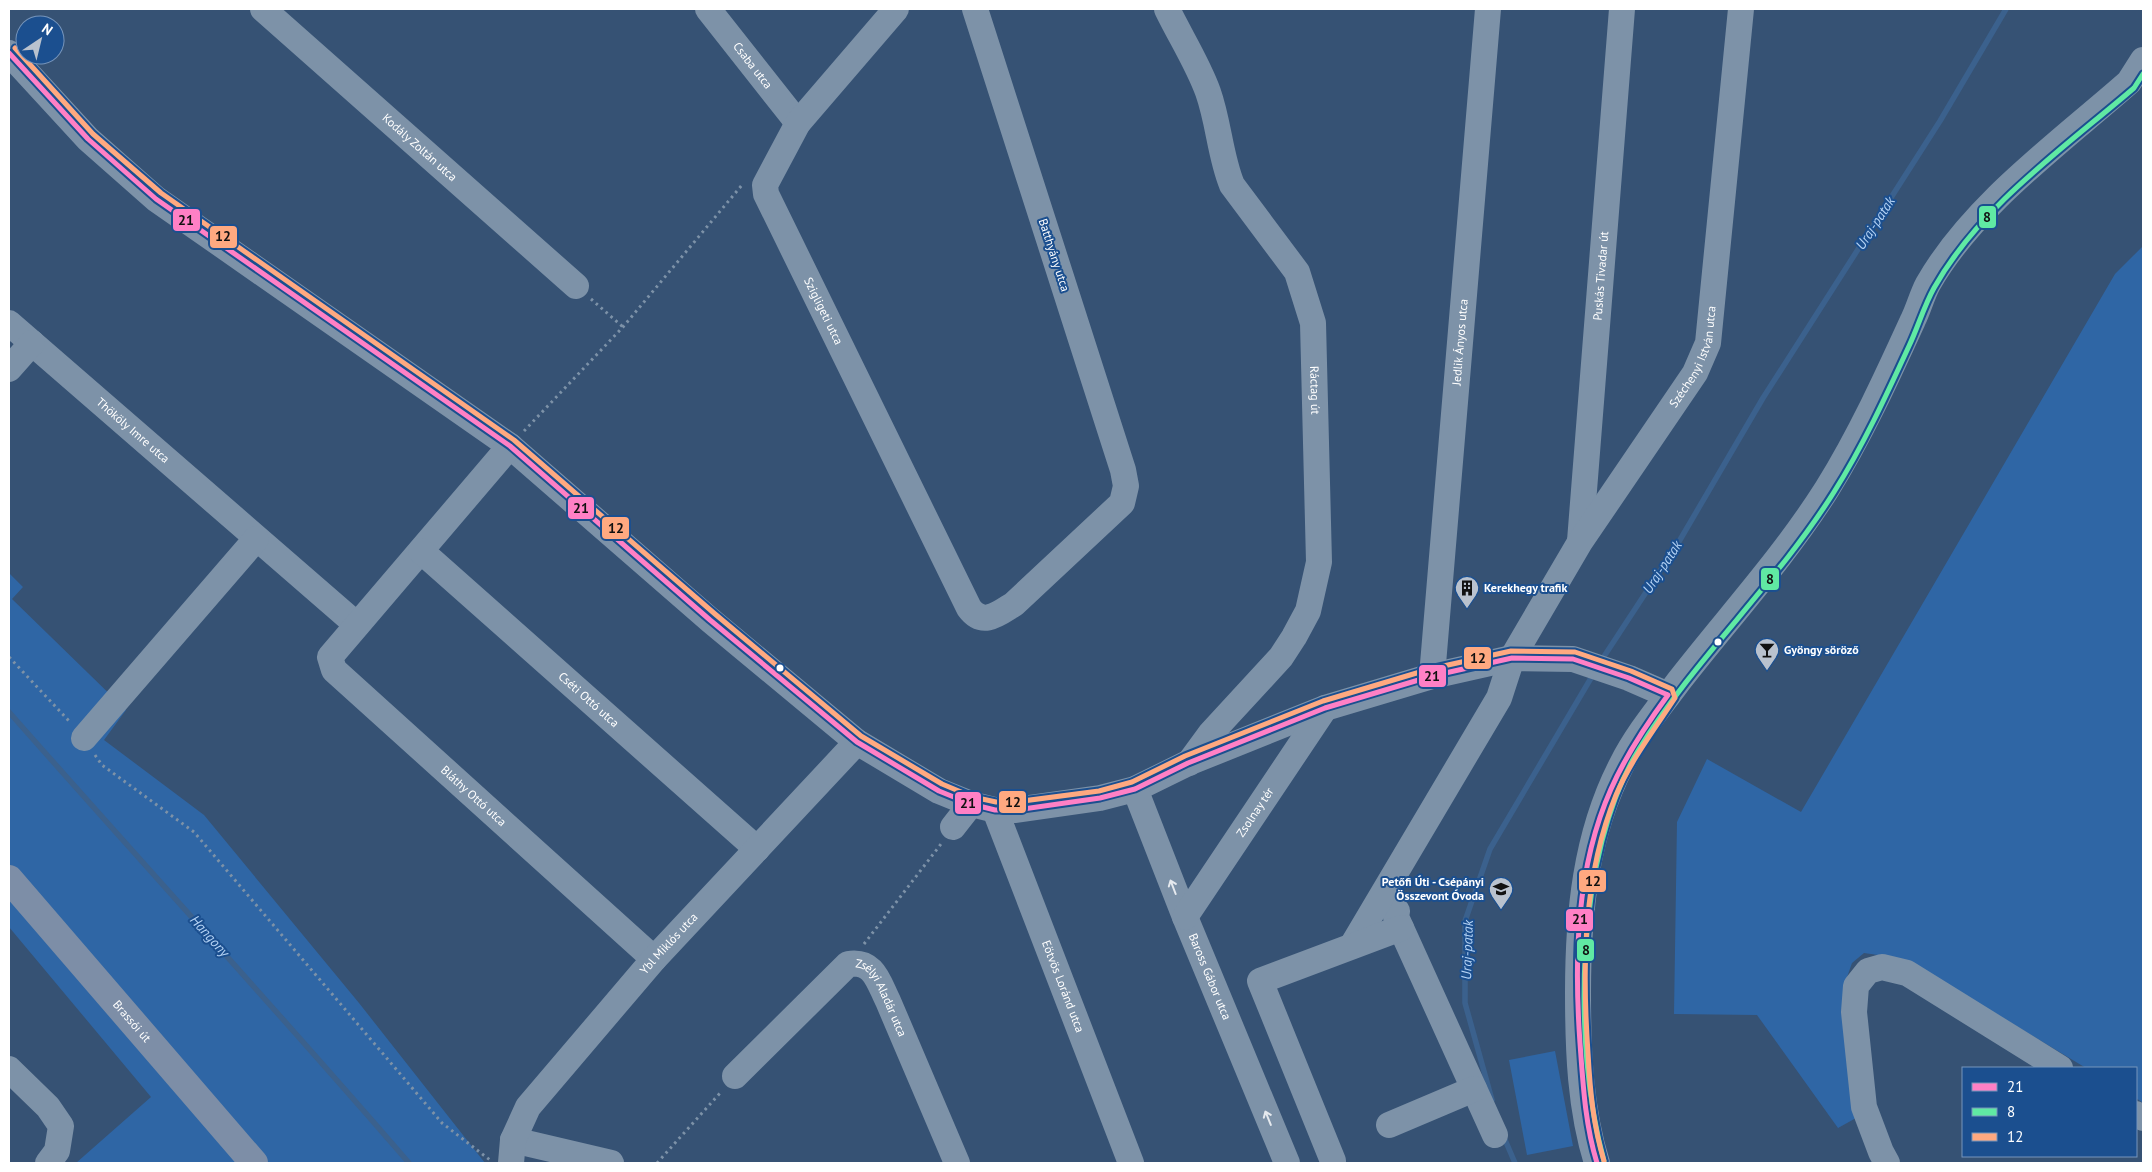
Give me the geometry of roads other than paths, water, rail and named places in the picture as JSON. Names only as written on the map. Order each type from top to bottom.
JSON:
[{"type":"main road","name":"Brassói út","points":[[9,879],[254,1163]]},
{"type":"street","name":"Kodály Zoltán utca","points":[[263,9],[576,286]]},
{"type":"street","name":"Csaba utca","points":[[708,9],[798,123]]},
{"type":"street","name":"Szigligeti utca","points":[[896,9],[798,123],[771,171],[765,185],[766,194],[968,608],[975,616],[983,620],[994,617]]},
{"type":"street","name":"Batthyány utca","points":[[975,9],[1123,470],[1126,486],[1122,503],[1014,604],[994,617]]},
{"type":"street","name":"Ráctag út","points":[[1167,9],[1207,91],[1218,126],[1225,169],[1232,185],[1297,272],[1313,323],[1319,532],[1319,562],[1315,589],[1308,611],[1294,637],[1281,657],[1211,733],[1188,763]]},
{"type":"street","name":"Jedlik Ányos utca","points":[[1432,676],[1488,9]]},
{"type":"street","name":"Puskás Tivadar út","points":[[1580,542],[1622,9]]},
{"type":"street","name":"Széchenyi István utca","points":[[1352,946],[1367,924],[1499,698],[1512,658],[1580,542],[1695,373],[1708,343],[1741,9]]},
{"type":"street","points":[[9,53],[88,139],[156,199],[510,446],[740,645],[857,742],[939,791],[983,807],[1067,804],[1136,789],[1188,763],[1325,708],[1432,676],[1512,658],[1558,657],[1587,663],[1668,695]]},
{"type":"street","points":[[1597,1163],[1584,1102],[1579,1042],[1578,967],[1584,885],[1595,831],[1614,781],[1630,750],[1668,695],[1794,535],[1826,490],[1861,428],[1927,286],[1947,256],[1991,202],[2128,82],[2143,60]]},
{"type":"street","name":"Thököly Imre utca","points":[[9,323],[256,539],[358,625]]},
{"type":"street","points":[[9,369],[32,343]]},
{"type":"street","points":[[358,625],[510,446]]},
{"type":"street","points":[[84,738],[256,539]]},
{"type":"street","name":"Cséti Ottó utca","points":[[421,551],[757,849]]},
{"type":"street","name":"Bláthy Ottó utca","points":[[358,625],[330,657],[334,670],[654,959]]},
{"type":"street","name":"Zsolnay tér","points":[[1185,917],[1325,708]]},
{"type":"street","name":"Ybl Miklós utca","points":[[512,1152],[528,1107],[654,959],[857,742]]},
{"type":"street","name":"Baross Gábor utca","points":[[1136,789],[1185,917],[1287,1163]]},
{"type":"street","points":[[953,827],[983,807]]},
{"type":"street","name":"Eötvös Loránd utca","points":[[983,807],[1132,1163]]},
{"type":"street","points":[[1404,861],[1399,923],[1495,1135]]},
{"type":"street","points":[[1333,1161],[1260,981],[1352,946],[1399,923]]},
{"type":"street","name":"Zsélyi Aladár utca","points":[[735,1076],[848,964],[860,962],[869,967],[888,1001],[957,1163]]},
{"type":"street","points":[[1888,1163],[1881,1152],[1864,1107],[1854,1012],[1856,986],[1868,971],[1882,967],[1908,973],[2058,1067]]},
{"type":"street","points":[[9,1069],[48,1107],[61,1126],[57,1151],[48,1163]]},
{"type":"street","points":[[1389,1125],[1474,1089]]},
{"type":"street","points":[[512,1152],[611,1163]]},
{"type":"waterway","name":"Uraj-patak","points":[[1601,661],[1677,545],[1763,398],[1940,121],[2006,9]]},
{"type":"waterway","name":"Uraj-patak","points":[[1492,1100],[1465,1003],[1465,921],[1490,849],[1594,673]]},
{"type":"waterway","name":"Hangony","points":[[9,712],[409,1163]]},
{"type":"waterway","name":"Uraj-patak","points":[[1503,1135],[1515,1163]]},
{"type":"place","name":"Kerekhegy trafik","points":[[1467,609]]},
{"type":"place","name":"Gyöngy söröző","points":[[1767,671]]},
{"type":"place","name":"Petőfi Úti - Csépányi Összevont Óvoda","points":[[1501,910]]}]
